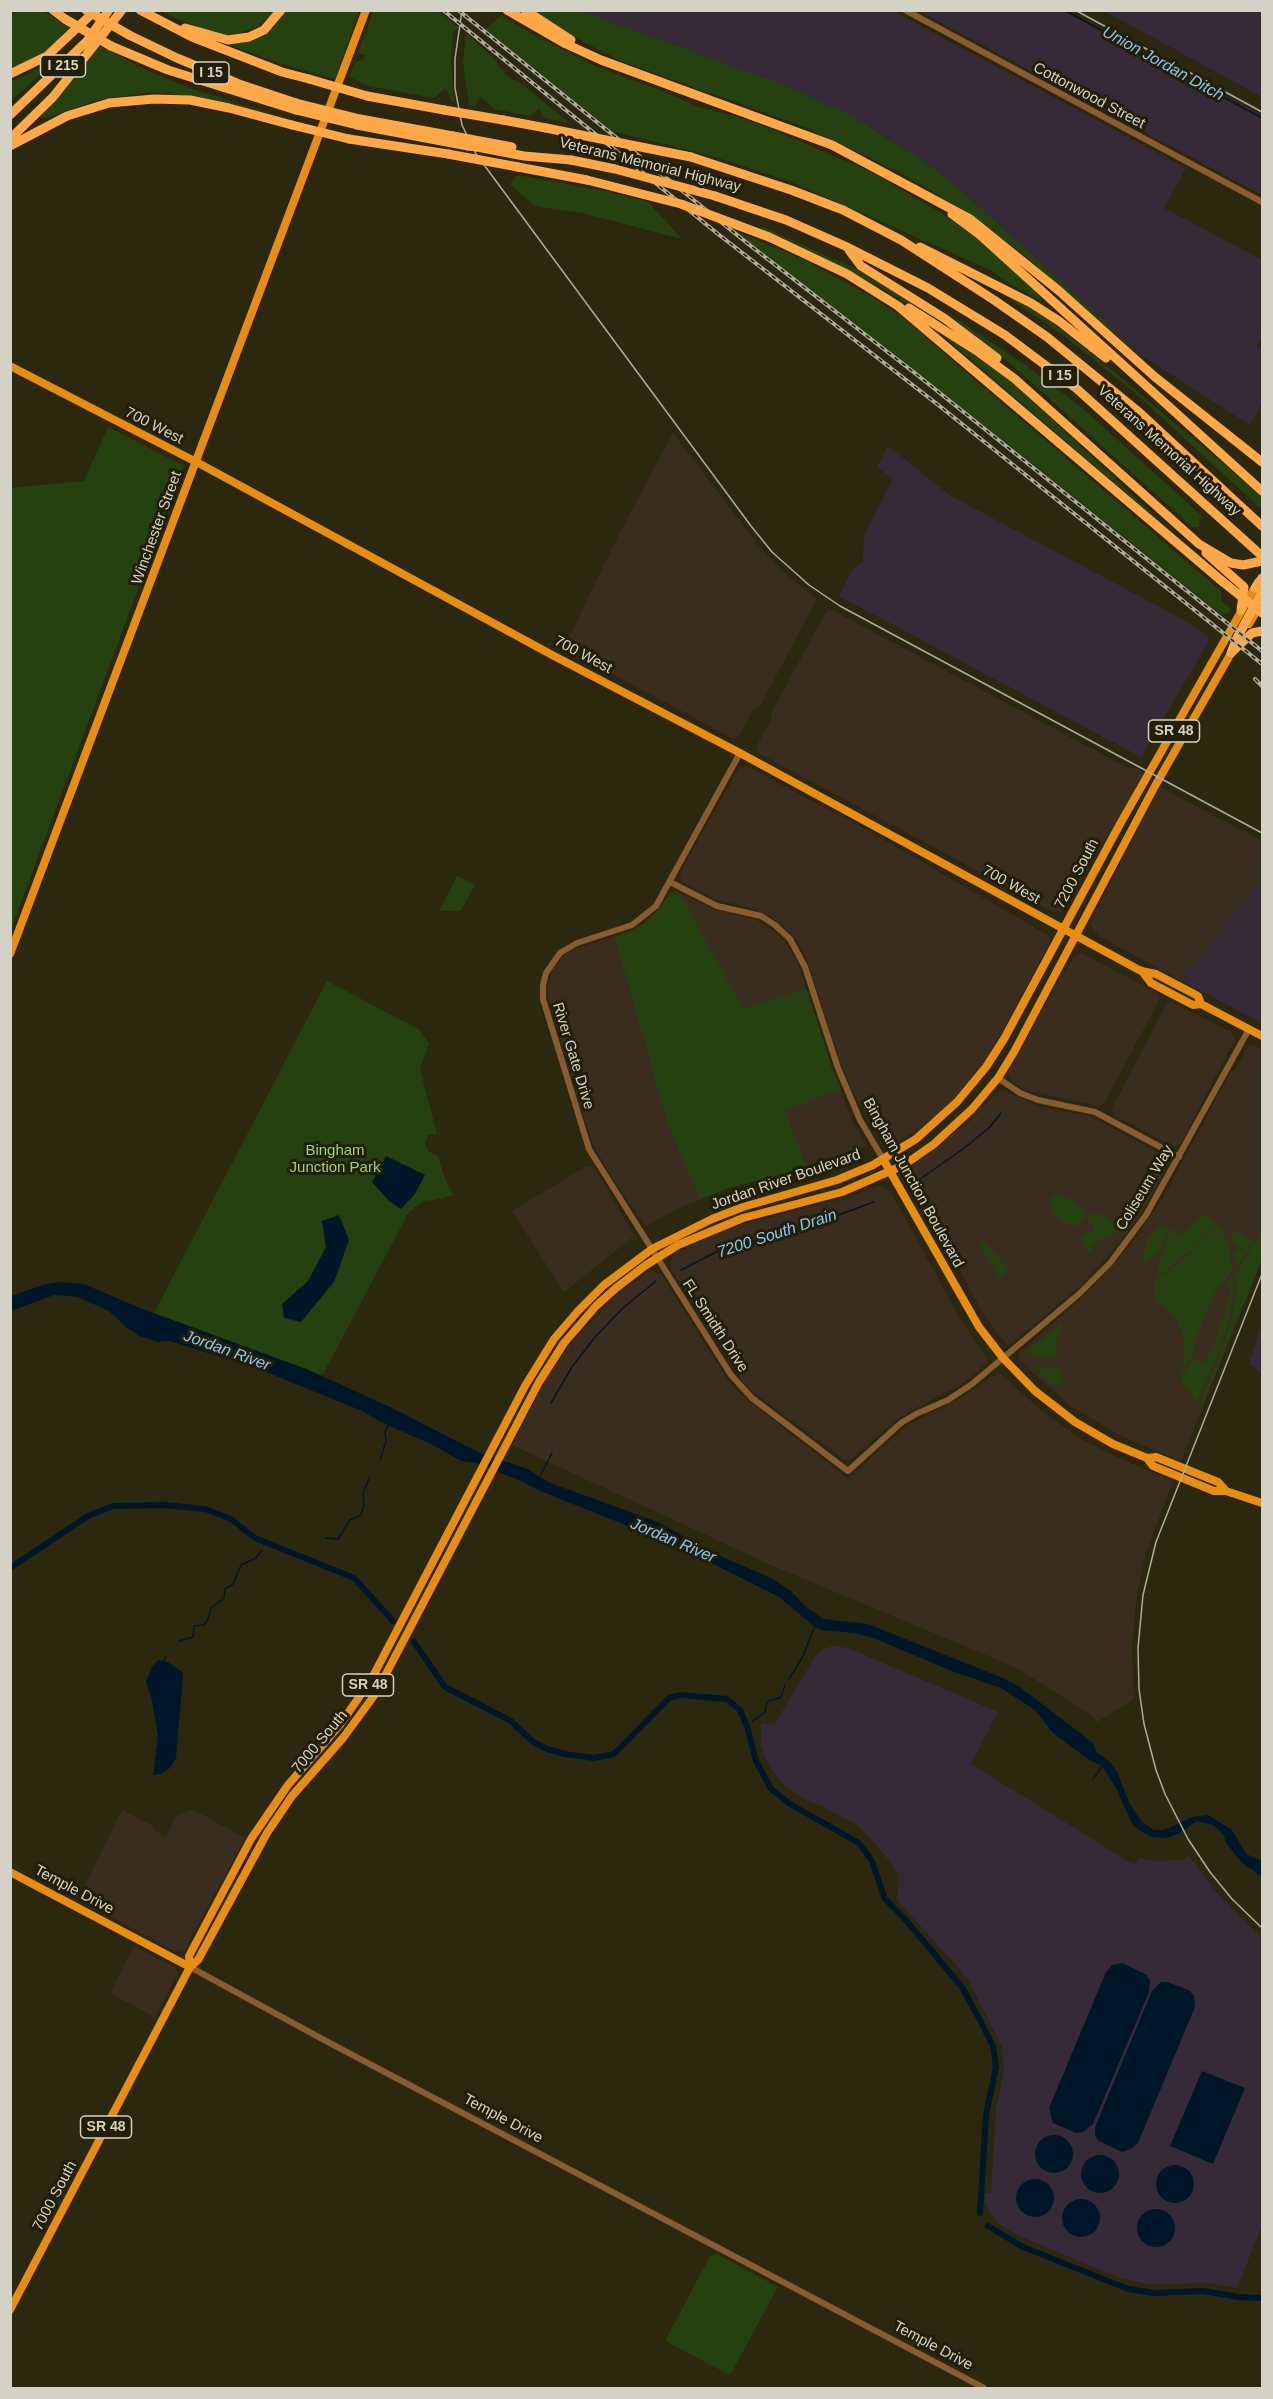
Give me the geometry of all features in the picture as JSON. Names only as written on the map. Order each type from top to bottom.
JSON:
[{"type":"highway","points":[[53,10],[111,46],[168,70],[296,107],[358,122],[468,146],[525,156],[571,160]]},
{"type":"highway","name":"Veterans Memorial Highway","points":[[86,10],[129,35],[177,58],[296,107],[328,111],[358,122],[453,136],[615,169],[715,196],[786,220],[845,246],[928,288],[1005,335],[1077,388],[1263,556]]},
{"type":"highway","points":[[10,74],[47,56],[96,10]]},
{"type":"highway","name":"I 215","points":[[10,116],[87,42],[109,10]]},
{"type":"highway","points":[[10,139],[53,97],[122,10]]},
{"type":"highway","points":[[142,11],[199,33],[228,40],[249,37],[264,30],[281,10]]},
{"type":"highway","points":[[507,10],[566,44],[601,60],[832,146],[970,219],[997,238],[1155,377],[1263,462]]},
{"type":"highway","points":[[525,10],[601,60]]},
{"type":"highway","name":"Veterans Memorial Highway","points":[[142,11],[192,37],[282,72],[367,96],[691,157],[781,186],[843,210],[901,240],[1047,337],[1140,413],[1261,524]]},
{"type":"highway","points":[[10,146],[67,116],[109,103],[154,99],[190,100],[349,139],[448,154],[587,180],[681,204],[770,237],[903,304],[977,351],[1048,407]]},
{"type":"highway","points":[[921,192],[980,235],[1263,491]]},
{"type":"highway","points":[[843,210],[957,264],[1031,303],[1059,321],[1173,412]]},
{"type":"highway","points":[[845,246],[861,266],[935,312],[987,349],[1023,381],[1048,407],[1245,587],[1241,610]]},
{"type":"highway","points":[[864,284],[913,317],[1223,582],[1263,613]]},
{"type":"highway","points":[[1199,544],[1231,563],[1243,565],[1263,561]]},
{"type":"highway","points":[[1231,653],[1263,576]]},
{"type":"highway","points":[[1231,653],[1252,633],[1263,631]]},
{"type":"main road","name":"Winchester Street","points":[[10,954],[366,10]]},
{"type":"main road","name":"700 West","points":[[10,366],[196,462],[564,661],[740,753],[1142,971],[1151,983],[1193,1005],[1201,1004],[1263,1036]]},
{"type":"main road","name":"7200 South","points":[[883,1159],[908,1144],[938,1121],[977,1080],[1004,1039],[1120,824],[1241,610],[1258,590]]},
{"type":"main road","name":"7200 South","points":[[891,1171],[919,1155],[948,1133],[998,1078],[1077,936],[1155,786],[1263,602]]},
{"type":"main road","name":"Bingham Junction Boulevard","points":[[883,1159],[970,1313],[1003,1358],[1035,1391],[1064,1414],[1113,1444],[1147,1458],[1156,1457],[1218,1482],[1227,1491],[1263,1503]]},
{"type":"main road","name":"Jordan River Boulevard","points":[[485,1461],[531,1375],[566,1325],[604,1285],[712,1219],[742,1207],[837,1180],[883,1159]]},
{"type":"main road","name":"Jordan River Boulevard","points":[[495,1465],[545,1372],[571,1334],[605,1297],[655,1254],[729,1223],[842,1192],[891,1171]]},
{"type":"main road","name":"7000 South","points":[[190,1967],[190,1954],[250,1839],[288,1785],[339,1726],[371,1680],[485,1461]]},
{"type":"main road","name":"7000 South","points":[[10,2310],[190,1967],[198,1960],[267,1833],[292,1796],[343,1738],[376,1693],[495,1465]]},
{"type":"main road","name":"Temple Drive","points":[[10,1872],[190,1967]]},
{"type":"street","name":"Cottonwood Street","points":[[905,10],[1263,202]]},
{"type":"street","name":"River Gate Drive","points":[[655,1254],[587,1145],[543,991],[548,969],[560,953],[577,943],[627,927],[637,922],[656,906],[740,753]]},
{"type":"street","name":"Bingham Junction Boulevard","points":[[670,882],[713,904],[766,919],[790,939],[805,967],[838,1068],[860,1120],[883,1159]]},
{"type":"street","name":"Coliseum Way","points":[[848,1471],[901,1423],[960,1393],[1079,1294],[1115,1258],[1146,1215],[1249,1029]]},
{"type":"street","points":[[998,1078],[1016,1091],[1033,1098],[1095,1112],[1179,1157]]},
{"type":"street","name":"FL Smidth Drive","points":[[655,1254],[740,1387],[848,1471]]},
{"type":"street","name":"Temple Drive","points":[[190,1967],[984,2388]]},
{"type":"shaded area","points":[[581,11],[893,11],[1186,168],[1164,208],[1262,260],[1262,328],[1256,347],[1262,351],[1262,402],[1250,425],[1141,355],[962,191],[924,161],[875,130],[785,85]]},
{"type":"shaded area","points":[[919,11],[1066,11],[1170,66],[1262,116],[1262,195]]},
{"type":"shaded area","points":[[1104,11],[1262,11],[1262,97],[1167,45]]},
{"type":"shaded area","points":[[673,433],[758,545],[782,571],[817,599],[760,706],[753,710],[739,736],[734,739],[564,648],[617,538]]},
{"type":"shaded area","points":[[888,446],[951,496],[1195,626],[1210,639],[1141,757],[839,596],[853,569],[863,563],[864,535],[893,479],[877,467]]},
{"type":"shaded area","points":[[828,608],[1128,768],[1137,768],[1144,774],[1063,911],[1054,912],[757,752],[756,747],[771,720],[772,712]]},
{"type":"shaded area","points":[[748,767],[860,826],[1049,936],[1050,943],[1002,1032],[979,1069],[932,1120],[895,1144],[889,1145],[883,1142],[853,1092],[842,1067],[807,960],[797,940],[785,927],[769,916],[748,907],[716,900],[681,881],[680,873],[739,769]]},
{"type":"shaded area","points":[[1160,787],[1262,841],[1262,888],[1257,886],[1182,981],[1099,936],[1091,926],[1093,917]]},
{"type":"shaded area","points":[[1257,886],[1262,888],[1262,1023],[1182,981]]},
{"type":"shaded area","points":[[675,891],[715,910],[757,920],[778,934],[786,943],[797,961],[832,1068],[853,1123],[866,1145],[824,1163],[726,1189],[677,1209],[646,1226],[616,1184],[592,1143],[550,1005],[547,988],[553,968],[566,954],[636,929],[653,916],[670,893]]},
{"type":"shaded area","points":[[1081,953],[1154,991],[1160,998],[1105,1102],[1100,1106],[1025,1090],[1011,1081],[1008,1074],[1049,998],[1074,957]]},
{"type":"shaded area","points":[[1171,1002],[1231,1032],[1235,1039],[1181,1143],[1175,1147],[1115,1116],[1111,1110],[1166,1005]]},
{"type":"shaded area","points":[[1251,1045],[1262,1049],[1262,1260],[1181,1461],[1121,1436],[1071,1406],[1026,1367],[1019,1360],[1018,1354],[1086,1294],[1132,1243],[1164,1196],[1230,1073],[1235,1070]]},
{"type":"shaded area","points":[[1004,1090],[1039,1107],[1090,1116],[1165,1156],[1170,1162],[1141,1214],[1110,1254],[1081,1285],[1010,1345],[1005,1343],[984,1315],[908,1176],[911,1167],[971,1120],[996,1093]]},
{"type":"shaded area","points":[[587,1166],[596,1170],[634,1236],[564,1292],[512,1211]]},
{"type":"shaded area","points":[[882,1185],[891,1192],[959,1317],[988,1361],[964,1383],[901,1416],[846,1461],[743,1382],[671,1269],[670,1261],[676,1253],[730,1228],[845,1198]]},
{"type":"shaded area","points":[[651,1270],[661,1274],[725,1376],[738,1392],[848,1479],[906,1426],[963,1397],[998,1372],[1044,1413],[1086,1442],[1173,1481],[1146,1553],[1137,1593],[1132,1649],[1134,1699],[1097,1722],[1092,1716],[1017,1668],[771,1565],[512,1445],[547,1377],[572,1342],[619,1293]]},
{"type":"shaded area","points":[[1262,1311],[1262,1374],[1249,1364],[1260,1329]]},
{"type":"shaded area","points":[[833,1646],[848,1648],[998,1712],[971,1764],[1134,1865],[1139,1858],[1157,1861],[1180,1860],[1189,1856],[1213,1888],[1262,1939],[1262,2225],[1237,2288],[1210,2283],[1150,2284],[1120,2278],[1015,2234],[998,2223],[991,2213],[985,2203],[986,2193],[991,2193],[996,2109],[1004,2071],[1002,2047],[970,1983],[897,1900],[899,1876],[887,1858],[859,1826],[804,1799],[785,1786],[771,1769],[761,1747],[761,1724],[774,1725],[816,1655],[823,1649]]},
{"type":"shaded area","points":[[192,1809],[245,1838],[184,1951],[176,1952],[78,1899],[122,1810],[153,1826],[152,1829],[166,1837],[176,1817]]},
{"type":"shaded area","points":[[134,1946],[174,1967],[178,1972],[155,2017],[110,1993]]},
{"type":"green space","points":[[11,11],[43,11],[73,30],[33,60],[11,70]]},
{"type":"green space","points":[[160,11],[275,11],[258,27],[232,35],[222,35]]},
{"type":"green space","points":[[285,11],[359,11],[335,79],[282,64],[224,43],[262,35],[273,27]]},
{"type":"green space","points":[[374,11],[437,11],[458,27],[453,33],[451,63],[454,102],[446,88],[434,98],[368,86],[349,77],[355,62],[364,60],[365,55],[358,53]]},
{"type":"green space","points":[[532,11],[581,11],[785,85],[853,117],[924,161],[962,191],[1141,355],[1018,250],[968,213],[903,174],[807,128],[621,61],[574,37]]},
{"type":"green space","points":[[502,15],[532,34],[591,64],[698,107],[732,115],[769,128],[871,172],[950,218],[983,243],[1033,288],[1041,301],[999,277],[993,271],[791,182],[712,156],[612,131],[485,29]]},
{"type":"green space","points":[[466,34],[491,55],[506,75],[522,84],[569,123],[544,118],[539,108],[530,116],[494,109],[480,96],[475,106],[469,105],[463,63]]},
{"type":"green space","points":[[99,45],[146,70],[192,89],[299,122],[222,101],[166,93],[143,93],[97,100],[43,119],[40,116]]},
{"type":"green space","points":[[67,49],[11,101],[11,81],[31,73]]},
{"type":"green space","points":[[517,175],[606,191],[648,202],[682,239],[582,213],[539,207],[531,203],[510,184]]},
{"type":"green space","points":[[761,226],[858,270],[928,313],[972,346],[882,288],[761,229]]},
{"type":"green space","points":[[733,230],[805,260],[901,316],[1221,591],[1221,601],[1231,609],[1229,613],[1222,615]]},
{"type":"green space","points":[[1006,292],[1053,323],[1114,372],[1258,493],[1262,498],[1262,507],[1258,506],[1133,391],[1063,335],[1004,295]]},
{"type":"green space","points":[[943,310],[1024,364],[1081,407],[1202,516],[1199,521],[1200,527],[1192,527],[1012,365]]},
{"type":"green space","points":[[941,334],[983,360],[1012,382],[1173,533]]},
{"type":"green space","points":[[108,427],[184,466],[11,929],[11,488],[84,481]]},
{"type":"green space","points":[[457,876],[475,885],[461,911],[439,911]]},
{"type":"green space","points":[[675,891],[680,893],[743,1009],[806,988],[841,1089],[785,1111],[807,1168],[726,1189],[700,1199],[668,1125],[615,937],[646,922],[660,908],[670,893]]},
{"type":"green space","name":"Bingham Junction Park","points":[[327,981],[418,1029],[429,1043],[420,1069],[437,1134],[428,1135],[425,1144],[429,1152],[438,1156],[446,1182],[454,1195],[431,1201],[425,1200],[409,1212],[322,1376],[154,1313]]},
{"type":"green space","points":[[1156,1166],[1161,1173],[1134,1219],[1132,1211],[1138,1199],[1147,1193],[1147,1182]]},
{"type":"green space","points":[[1060,1194],[1075,1201],[1083,1210],[1086,1217],[1080,1221],[1078,1227],[1062,1221],[1058,1218],[1061,1214],[1056,1216],[1052,1211],[1050,1198]]},
{"type":"green space","points":[[1098,1212],[1107,1218],[1110,1217],[1112,1223],[1115,1223],[1114,1235],[1101,1238],[1096,1244],[1090,1245],[1093,1251],[1088,1252],[1081,1240],[1081,1235],[1091,1233],[1094,1229],[1092,1223],[1088,1221],[1087,1214],[1092,1216],[1093,1213]]},
{"type":"green space","points":[[1204,1213],[1216,1225],[1194,1248],[1157,1277],[1160,1256],[1171,1229],[1183,1235]]},
{"type":"green space","points":[[1162,1224],[1169,1228],[1159,1253],[1142,1264],[1147,1239]]},
{"type":"green space","points":[[1217,1227],[1220,1227],[1228,1244],[1233,1270],[1216,1290],[1195,1341],[1195,1348],[1183,1370],[1184,1339],[1175,1316],[1155,1301],[1155,1280],[1183,1261]]},
{"type":"green space","points":[[1236,1230],[1254,1241],[1237,1267],[1234,1254],[1237,1249],[1246,1252],[1230,1240]]},
{"type":"green space","points":[[1262,1231],[1262,1258],[1202,1407],[1199,1403],[1216,1365],[1231,1322],[1237,1290],[1236,1273]]},
{"type":"green space","points":[[985,1242],[1009,1270],[1000,1278],[980,1246]]},
{"type":"green space","points":[[1233,1276],[1234,1290],[1225,1336],[1212,1348],[1231,1294],[1227,1283]]},
{"type":"green space","points":[[1064,1320],[1057,1338],[1056,1358],[1028,1354],[1029,1350]]},
{"type":"green space","points":[[1224,1339],[1198,1400],[1195,1400],[1181,1381],[1181,1374],[1187,1370],[1193,1358],[1205,1364],[1209,1352]]},
{"type":"green space","points":[[1034,1366],[1058,1368],[1064,1382],[1068,1380],[1070,1383],[1052,1385]]},
{"type":"green space","points":[[717,2254],[778,2287],[730,2375],[665,2341],[710,2256]]},
{"type":"water","points":[[386,1156],[425,1175],[415,1194],[401,1209],[389,1201],[372,1182]]},
{"type":"water","points":[[339,1215],[349,1240],[334,1282],[301,1322],[284,1318],[282,1304],[308,1281],[326,1247],[322,1221]]},
{"type":"water","name":"Jordan River","points":[[62,1282],[84,1284],[140,1308],[309,1370],[392,1408],[480,1453],[528,1469],[548,1482],[660,1523],[707,1550],[773,1579],[791,1591],[804,1605],[823,1619],[868,1624],[1003,1678],[1020,1687],[1093,1743],[1097,1752],[1111,1763],[1117,1772],[1130,1804],[1141,1821],[1154,1830],[1164,1830],[1193,1817],[1208,1815],[1232,1830],[1246,1854],[1262,1861],[1262,1877],[1241,1862],[1227,1844],[1223,1834],[1213,1825],[1197,1821],[1178,1834],[1167,1838],[1151,1837],[1142,1832],[1132,1824],[1117,1790],[1102,1766],[1089,1760],[1053,1733],[1035,1710],[1001,1688],[954,1672],[876,1639],[855,1633],[821,1630],[779,1597],[671,1543],[476,1463],[461,1461],[362,1411],[259,1369],[170,1341],[158,1342],[139,1336],[109,1311],[78,1297],[54,1295],[11,1311],[11,1296],[46,1284]]},
{"type":"water","points":[[158,1660],[168,1662],[182,1672],[183,1676],[176,1758],[170,1768],[161,1774],[153,1775],[158,1737],[152,1700],[146,1682],[152,1667]]},
{"type":"water","points":[[1122,1963],[1147,1975],[1150,1981],[1149,1992],[1093,2124],[1083,2132],[1076,2133],[1053,2123],[1049,2108],[1106,1972],[1112,1965]]},
{"type":"water","points":[[1161,1982],[1189,1990],[1194,1996],[1195,2007],[1138,2143],[1122,2152],[1099,2141],[1095,2136],[1095,2127],[1152,1991]]},
{"type":"water","points":[[1202,2071],[1245,2088],[1213,2164],[1170,2146]]},
{"type":"water","points":[[1054,2135],[1068,2140],[1073,2154],[1068,2168],[1054,2173],[1040,2168],[1035,2154],[1040,2140]]},
{"type":"water","points":[[1100,2155],[1114,2160],[1119,2174],[1114,2188],[1100,2193],[1086,2188],[1081,2174],[1086,2160]]},
{"type":"water","points":[[1175,2165],[1189,2170],[1194,2184],[1189,2198],[1175,2203],[1161,2198],[1156,2184],[1161,2170]]},
{"type":"water","points":[[1035,2179],[1049,2184],[1054,2198],[1049,2212],[1035,2217],[1021,2212],[1016,2198],[1021,2184]]},
{"type":"water","points":[[1081,2199],[1095,2204],[1100,2218],[1095,2232],[1081,2237],[1067,2232],[1062,2218],[1067,2204]]},
{"type":"water","points":[[1156,2209],[1170,2214],[1175,2228],[1170,2242],[1156,2247],[1142,2242],[1137,2228],[1142,2214]]},
{"type":"waterway","name":"Union Jordan Ditch","points":[[1064,10],[1262,118]]},
{"type":"waterway","name":"7200 South Drain","points":[[916,1182],[963,1149],[990,1127],[1001,1113]]},
{"type":"waterway","name":"7200 South Drain","points":[[681,1270],[722,1249],[786,1234],[874,1202]]},
{"type":"waterway","name":"7200 South Drain","points":[[551,1403],[572,1367],[595,1337],[623,1308],[656,1281]]},
{"type":"waterway","points":[[380,1460],[386,1441],[385,1432],[389,1424]]},
{"type":"waterway","name":"7200 South Drain","points":[[540,1476],[552,1453]]},
{"type":"waterway","points":[[326,1538],[338,1539],[350,1520],[361,1515],[364,1505],[363,1493],[370,1477]]},
{"type":"waterway","points":[[10,1568],[88,1516],[113,1506],[164,1505],[205,1509],[231,1519],[255,1538],[354,1578],[393,1621]]},
{"type":"waterway","points":[[179,1641],[193,1637],[194,1626],[204,1625],[211,1608],[224,1598],[225,1589],[233,1584],[241,1565],[256,1558],[261,1551]]},
{"type":"waterway","points":[[789,1679],[802,1658],[815,1626]]},
{"type":"waterway","points":[[414,1642],[445,1687],[511,1721],[532,1741],[547,1749],[565,1754],[594,1758],[614,1754],[669,1698],[680,1695],[727,1699],[740,1710],[747,1726],[756,1761],[771,1789],[790,1804],[859,1843],[872,1861],[885,1899],[962,1987],[993,2046],[996,2067],[986,2115],[980,2213]]},
{"type":"waterway","points":[[164,1661],[166,1656]]},
{"type":"waterway","points":[[752,1722],[765,1712],[767,1702],[781,1697],[785,1685]]},
{"type":"waterway","points":[[1093,1779],[1103,1765]]},
{"type":"waterway","points":[[988,2226],[1023,2247],[1128,2289],[1154,2293],[1204,2291],[1238,2297],[1262,2298]]},
{"type":"tram line","points":[[462,10],[455,59],[455,88],[462,125],[476,154],[772,552],[809,585],[840,606],[1262,833]]},
{"type":"tram line","points":[[1075,10],[1262,112]]},
{"type":"tram line","points":[[1262,1274],[1156,1542],[1143,1595],[1138,1648],[1139,1689],[1144,1724],[1165,1794],[1188,1839],[1210,1872],[1232,1899],[1262,1928]]},
{"type":"railway","points":[[443,10],[718,234],[937,404],[1262,664]]},
{"type":"railway","points":[[458,10],[747,243],[916,374],[1262,651]]},
{"type":"railway","points":[[1255,679],[1262,686]]}]
